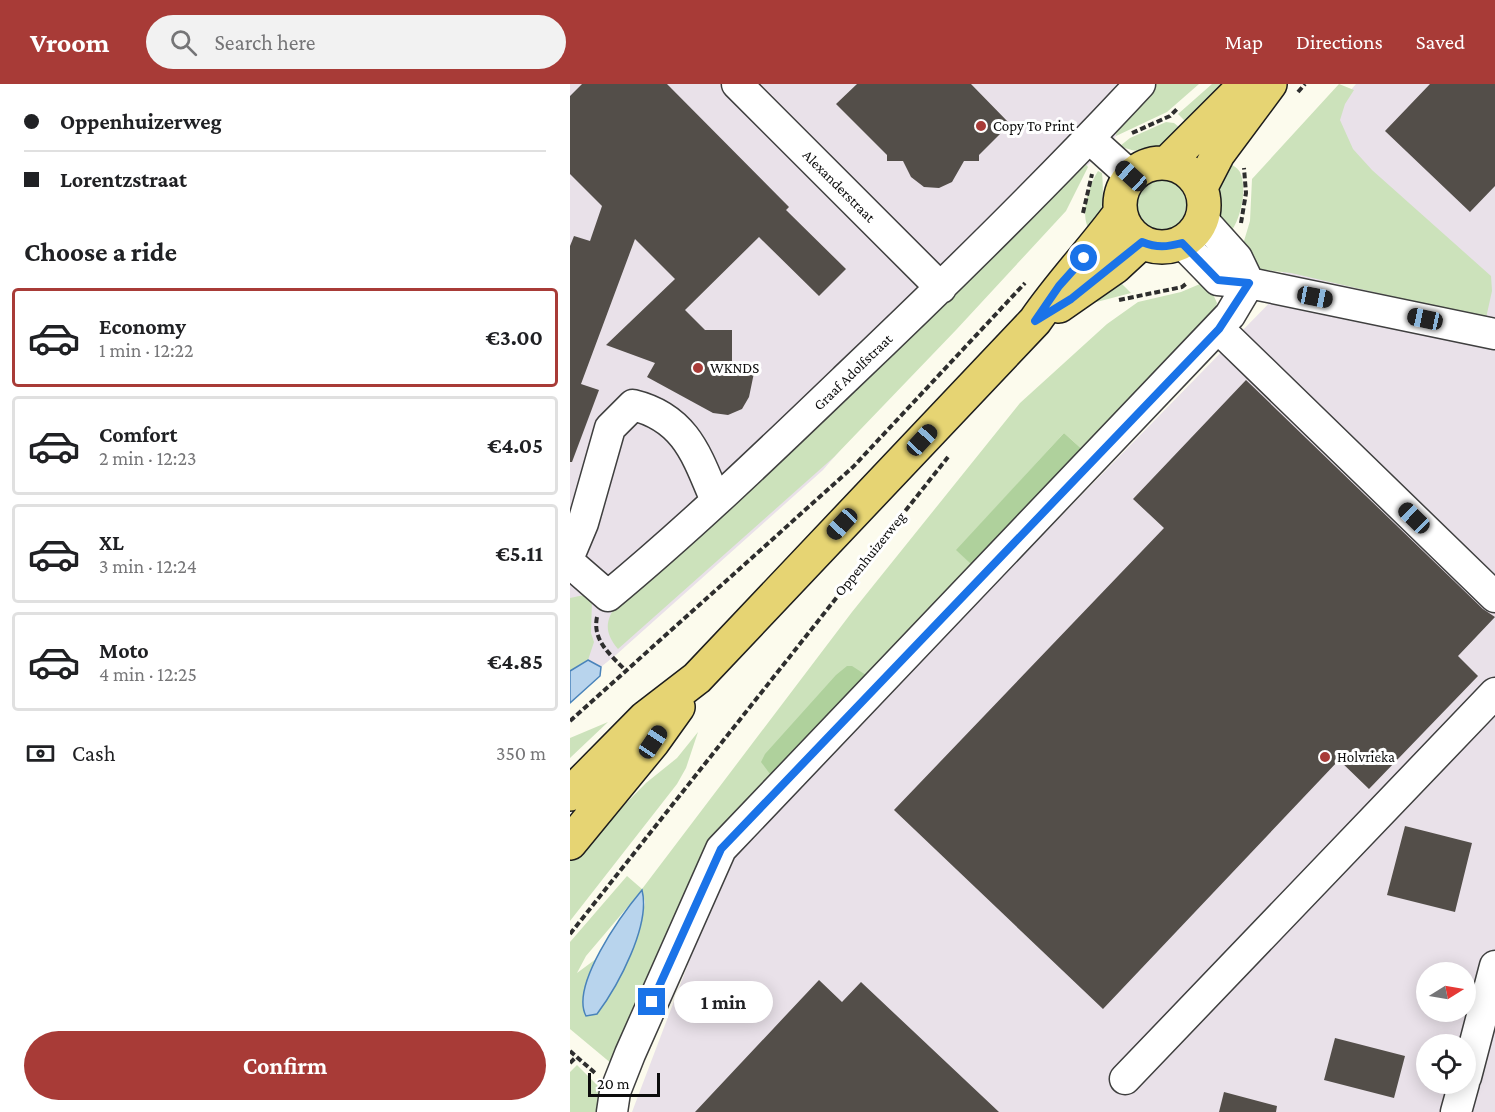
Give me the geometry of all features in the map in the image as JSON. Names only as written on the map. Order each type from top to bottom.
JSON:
[{"type":"main road","points":[[1168,162],[1246,84]]},
{"type":"main road","points":[[1201,187],[1218,154],[1280,92]]},
{"type":"main road","points":[[1168,162],[1182,167],[1193,175],[1201,187],[1205,203],[1192,231],[1169,247],[1155,247],[1142,242],[1125,225],[1120,213],[1120,200],[1131,176],[1148,165],[1168,162]]},
{"type":"main road","points":[[570,843],[653,742],[697,678],[1035,321],[1059,286],[1096,245],[1120,213]]},
{"type":"main road","points":[[1035,321],[1071,299],[1142,242]]},
{"type":"main road","points":[[570,794],[645,718],[697,678]]},
{"type":"street","name":"Alexanderstraat","points":[[737,84],[941,288]]},
{"type":"street","name":"Graaf Adolfstraat","points":[[608,596],[716,501],[941,288],[1140,84]]},
{"type":"street","points":[[1089,138],[1131,176]]},
{"type":"street","points":[[1192,231],[1228,247],[1244,269],[1249,283]]},
{"type":"street","points":[[1192,231],[1206,269],[1218,280],[1249,283],[1495,334]]},
{"type":"street","points":[[612,1112],[615,1092],[630,1054],[721,849],[1219,329],[1249,283]]},
{"type":"street","points":[[1219,329],[1495,597]]},
{"type":"street","points":[[570,554],[577,516],[610,428],[633,405],[654,411],[676,426],[696,454],[716,501]]},
{"type":"street","points":[[570,562],[608,596]]},
{"type":"street","points":[[1125,1079],[1495,693]]},
{"type":"street","points":[[1476,1039],[1495,966]]},
{"type":"street","points":[[1456,1112],[1461,1094]]},
{"type":"path","points":[[1280,92],[1305,84]]},
{"type":"path","points":[[1228,247],[1235,238],[1244,215],[1246,193],[1244,169],[1247,158]]},
{"type":"path","points":[[1115,301],[1182,287],[1206,269]]},
{"type":"path","points":[[570,721],[853,466],[1030,278]]},
{"type":"path","name":"Oppenhuizerweg","points":[[570,934],[823,612],[955,449]]},
{"type":"path","points":[[608,596],[598,610],[596,634],[599,641],[626,671]]},
{"type":"path","points":[[570,1051],[576,1057],[570,1063]]},
{"type":"shaded area","points":[[570,84],[1167,84],[1084,169],[823,470],[617,654],[570,692]]},
{"type":"shaded area","points":[[1356,84],[1495,84],[1495,1112],[632,1112],[729,856],[1278,294],[1311,135]]},
{"type":"green space","points":[[1157,84],[1199,84],[1167,112],[1116,136],[1117,129],[1126,115]]},
{"type":"green space","points":[[1212,84],[1235,84],[1194,130],[1178,114]]},
{"type":"green space","points":[[1339,84],[1354,90],[1345,104],[1340,120],[1353,149],[1372,170],[1491,276],[1492,291],[1486,318],[1291,273],[1266,270],[1261,272],[1241,251],[1250,221],[1252,179]]},
{"type":"green space","points":[[1166,122],[1174,123],[1189,135],[1156,150],[1139,151],[1120,146],[1130,138]]},
{"type":"green space","points":[[1225,160],[1240,172],[1243,188],[1242,206],[1228,236],[1218,208],[1220,180]]},
{"type":"green space","points":[[1084,162],[1088,167],[1066,211],[956,330],[834,457],[618,649],[608,632],[608,621],[617,604],[819,423],[1013,238]]},
{"type":"green space","points":[[1098,171],[1102,173],[1103,197],[1101,213],[1093,235],[1088,229],[1085,213],[1090,186]]},
{"type":"green space","points":[[1161,180],[1170,182],[1181,191],[1186,205],[1184,214],[1175,225],[1161,230],[1152,228],[1141,219],[1136,205],[1138,196],[1147,185]]},
{"type":"green space","points":[[1114,276],[1131,293],[1085,305]]},
{"type":"green space","points":[[1207,281],[1217,303],[1213,319],[1085,452],[1064,433],[957,550],[974,567],[773,778],[612,1064],[570,1029],[570,942],[627,876],[642,889],[852,612],[1020,403],[1107,324],[1138,302],[1181,292]],"holes":[[[642,890],[645,903],[639,927],[577,973],[586,956]]]},
{"type":"green space","points":[[1064,433],[1085,452],[974,567],[956,550]]},
{"type":"green space","points":[[584,595],[592,600],[591,633],[594,642],[588,660],[570,671],[570,598]]},
{"type":"green space","points":[[847,666],[852,666],[869,677],[773,778],[761,762],[765,754],[836,675]]},
{"type":"green space","points":[[608,722],[570,758],[570,738]]},
{"type":"green space","points":[[698,732],[686,768],[677,784],[570,921],[570,860],[646,783],[677,758]]},
{"type":"green space","points":[[577,1065],[601,1089],[602,1112],[570,1112],[570,1072]]},
{"type":"water","points":[[588,660],[601,667],[600,676],[570,703],[570,671]]},
{"type":"water","points":[[642,890],[644,904],[642,920],[631,955],[597,1014],[586,1016],[583,1003],[585,987],[591,970],[611,933]]},
{"type":"building","points":[[582,84],[667,84],[789,207],[786,210],[846,269],[819,296],[759,237],[685,310],[705,330],[732,330],[732,364],[755,368],[749,397],[742,409],[728,415],[713,413],[647,377],[655,363],[606,345],[675,279],[635,239],[581,384],[599,390],[572,462],[570,462],[570,246],[574,236],[590,241],[602,206],[570,174],[570,96]]},
{"type":"building","points":[[857,84],[971,84],[1010,124],[979,155],[979,161],[964,161],[952,182],[939,188],[924,187],[911,177],[903,161],[887,161],[887,155],[836,104]]},
{"type":"building","points":[[1430,84],[1495,84],[1495,186],[1470,212],[1385,131]]},
{"type":"building","points":[[1246,380],[1483,609],[1495,617],[1458,656],[1478,676],[1369,789],[1339,760],[1103,1009],[894,810],[1164,528],[1133,499]]},
{"type":"building","points":[[1405,826],[1472,843],[1455,912],[1387,895]]},
{"type":"building","points":[[819,980],[842,1002],[861,982],[999,1112],[695,1112]]},
{"type":"building","points":[[1335,1038],[1405,1056],[1394,1098],[1324,1080]]},
{"type":"building","points":[[1224,1092],[1277,1106],[1276,1112],[1219,1112]]},
{"type":"place","name":"Copy To Print","points":[[981,126]]},
{"type":"place","name":"WKNDS","points":[[698,368]]},
{"type":"place","name":"Holvrieka","points":[[1325,757]]},
{"type":"route","points":[[652,1002],[721,849],[1219,329],[1249,283],[1218,280],[1182,243],[1169,247],[1155,247],[1142,242],[1115,267],[1071,299],[1035,321],[1059,286],[1084,258]]}]
